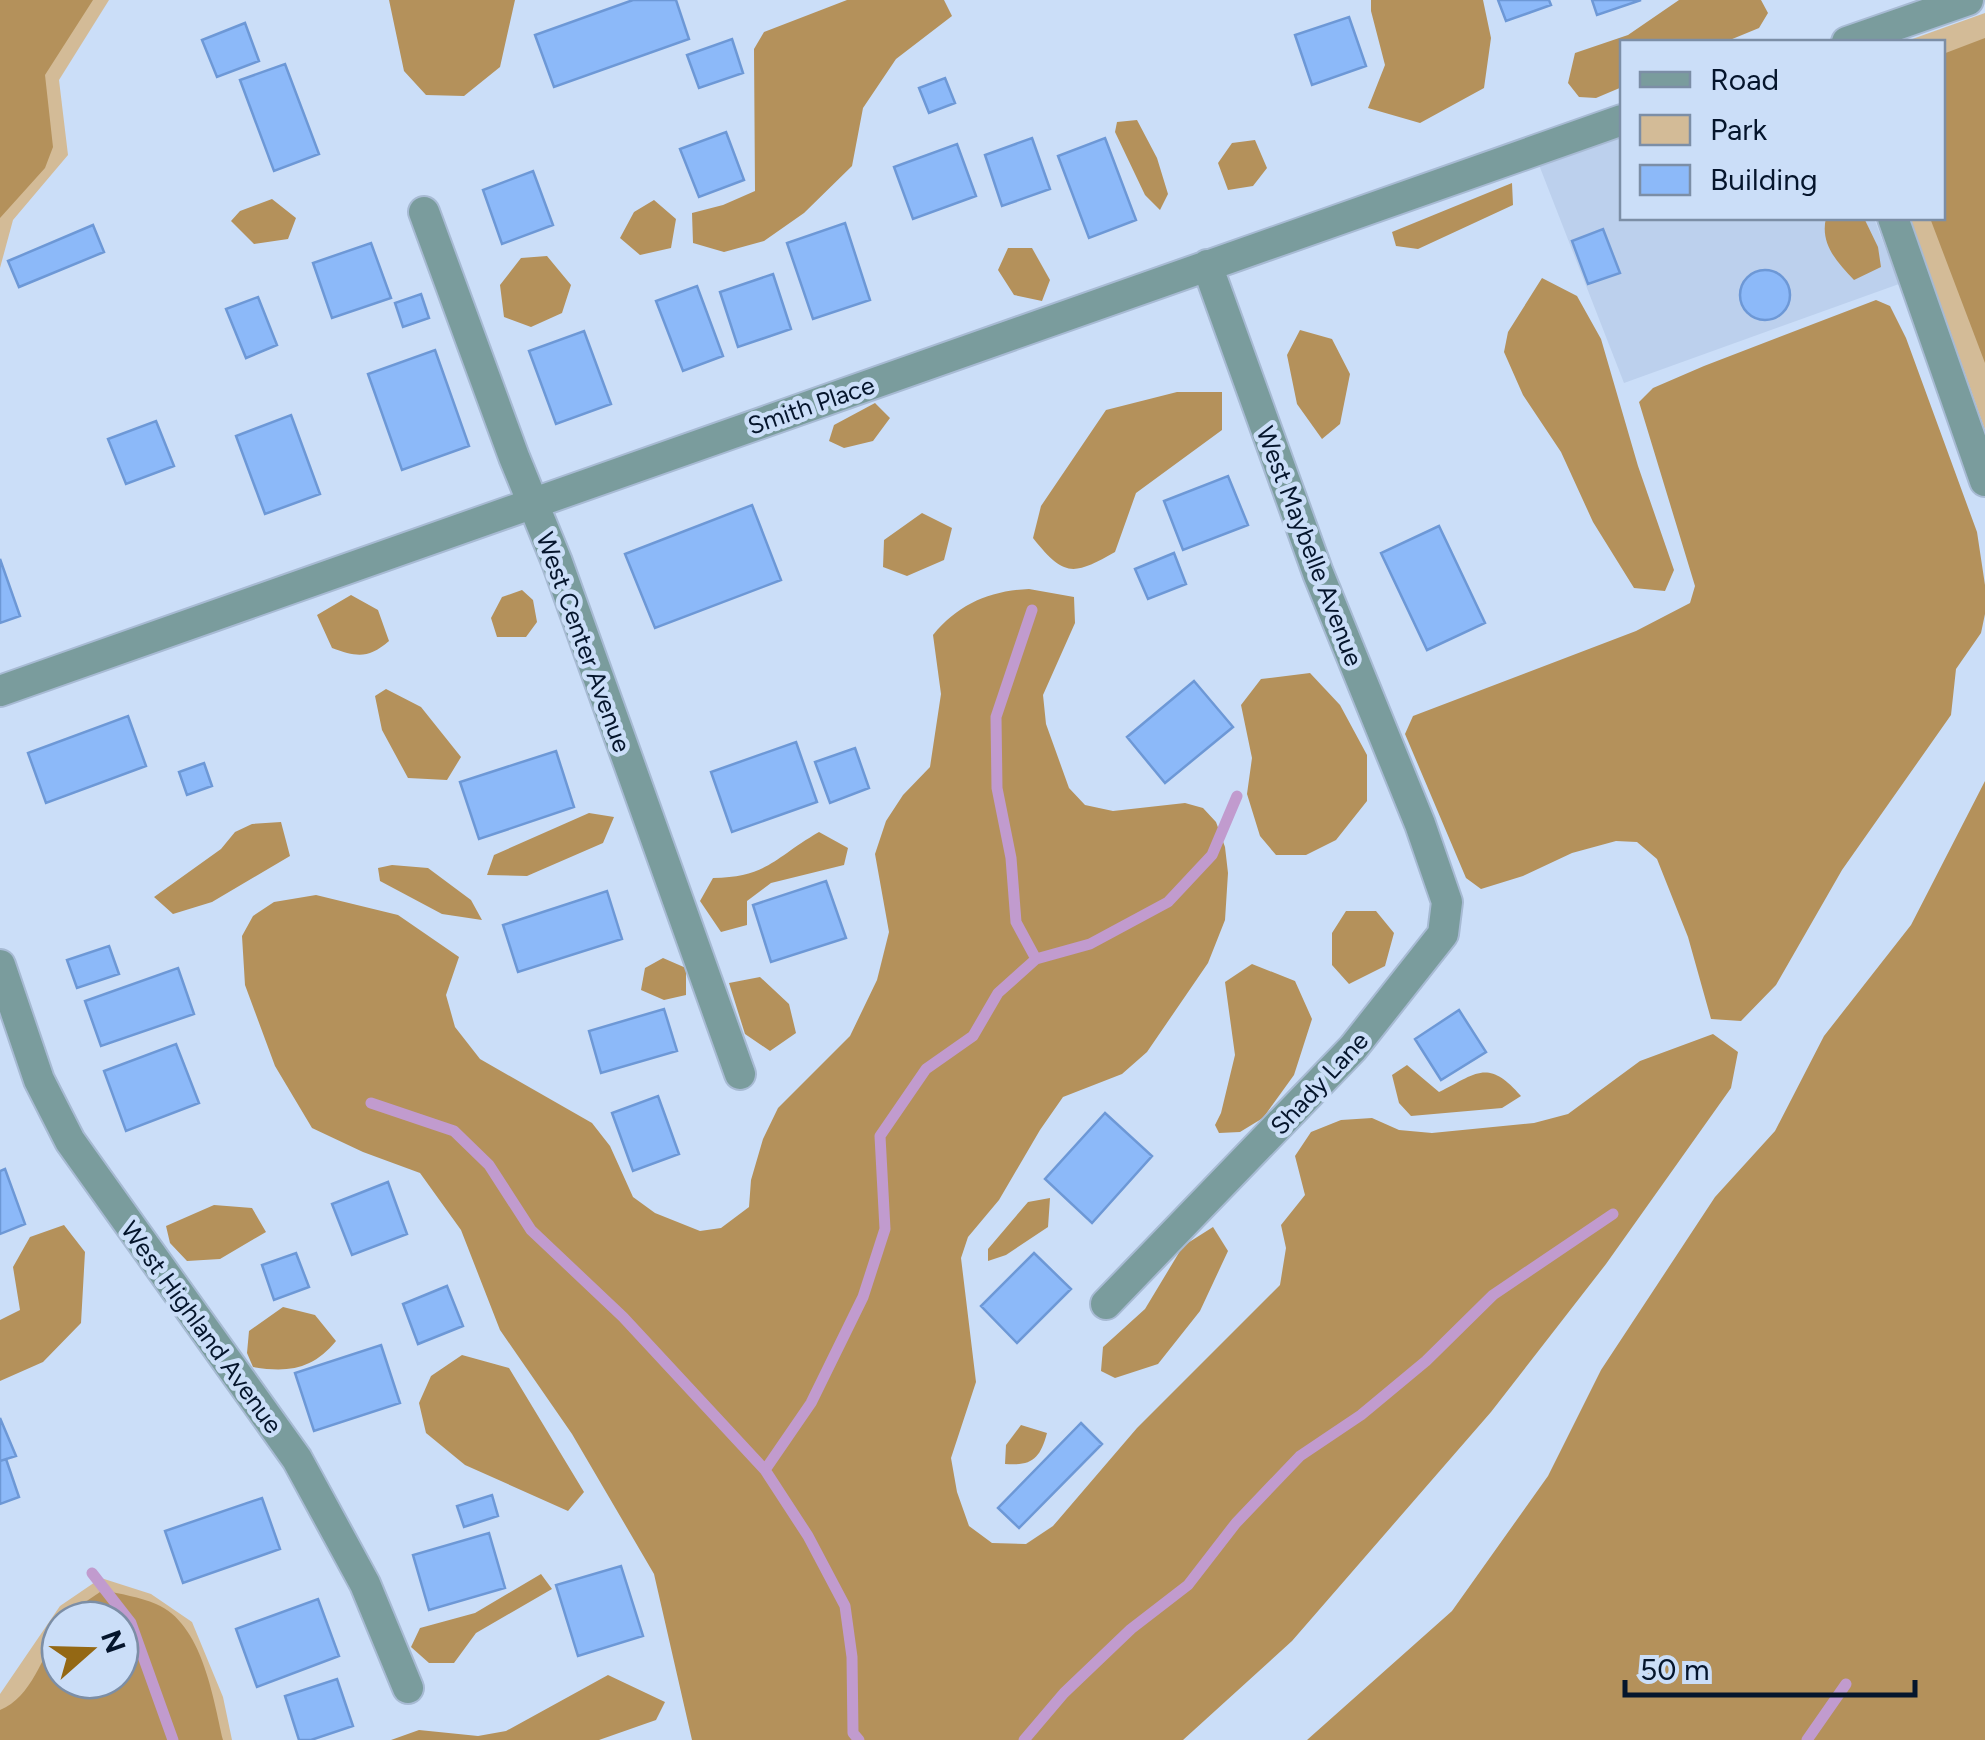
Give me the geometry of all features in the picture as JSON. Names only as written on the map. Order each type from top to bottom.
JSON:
[{"type":"street","points":[[1853,40],[1968,0]]},
{"type":"street","name":"Smith Place","points":[[0,691],[1620,121]]},
{"type":"street","name":"West Center Avenue","points":[[424,212],[557,562],[740,1074]]},
{"type":"street","points":[[1894,220],[1985,481]]},
{"type":"street","name":"West Maybelle Avenue","points":[[1207,265],[1318,573],[1420,824]]},
{"type":"street","name":"Shady Lane","points":[[1106,1304],[1353,1048],[1443,934],[1447,902],[1420,824]]},
{"type":"street","name":"West Highland Avenue","points":[[0,965],[39,1080],[70,1141],[297,1459],[364,1584],[408,1688]]},
{"type":"shaded area","points":[[0,0],[93,0],[45,75],[53,147],[45,168],[0,218]]},
{"type":"shaded area","points":[[389,0],[515,0],[500,67],[464,96],[426,95],[404,71]]},
{"type":"shaded area","points":[[847,0],[944,0],[952,16],[896,59],[863,108],[852,166],[804,213],[764,241],[724,252],[693,243],[692,213],[755,191],[754,49],[764,32]]},
{"type":"shaded area","points":[[1371,0],[1483,0],[1491,38],[1484,88],[1420,123],[1368,108],[1385,65]]},
{"type":"shaded area","points":[[1679,0],[1761,0],[1768,13],[1759,28],[1730,40],[1620,40],[1620,88],[1596,98],[1579,97],[1568,83],[1575,53],[1628,35]]},
{"type":"shaded area","points":[[1985,38],[1985,363],[1931,220],[1945,220],[1945,53]]},
{"type":"shaded area","points":[[1137,120],[1157,158],[1168,194],[1160,210],[1145,195],[1115,132],[1117,122]]},
{"type":"shaded area","points":[[1620,138],[1620,220],[1875,220],[1899,284],[1624,383],[1539,165]]},
{"type":"shaded area","points":[[1255,140],[1267,168],[1253,186],[1228,190],[1218,163],[1232,143]]},
{"type":"shaded area","points":[[1512,183],[1513,205],[1418,249],[1396,246],[1392,232]]},
{"type":"shaded area","points":[[272,199],[296,218],[288,239],[254,244],[231,221],[240,211]]},
{"type":"shaded area","points":[[654,200],[676,219],[671,248],[640,255],[620,238],[634,212]]},
{"type":"shaded area","points":[[1826,220],[1865,220],[1878,247],[1881,267],[1854,280],[1827,244]]},
{"type":"shaded area","points":[[1008,248],[1032,248],[1050,280],[1042,301],[1014,295],[998,270]]},
{"type":"shaded area","points":[[547,256],[571,285],[562,313],[531,327],[504,317],[500,285],[521,258]]},
{"type":"shaded area","points":[[1542,278],[1577,296],[1601,339],[1674,570],[1665,591],[1634,588],[1593,522],[1561,452],[1523,395],[1504,352],[1508,332]]},
{"type":"shaded area","points":[[1876,300],[1890,306],[1906,338],[1977,532],[1985,585],[1981,633],[1956,669],[1951,715],[1842,870],[1776,985],[1741,1021],[1711,1019],[1688,937],[1657,859],[1637,842],[1616,841],[1572,853],[1523,876],[1481,889],[1466,878],[1405,734],[1413,716],[1636,631],[1690,603],[1695,586],[1639,402],[1653,388],[1704,366]]},
{"type":"shaded area","points":[[1300,330],[1332,339],[1350,374],[1340,424],[1322,439],[1297,404],[1287,355]]},
{"type":"shaded area","points":[[1177,392],[1222,392],[1222,430],[1136,493],[1115,552],[1079,568],[1061,566],[1033,538],[1041,506],[1106,410]]},
{"type":"shaded area","points":[[875,403],[890,418],[873,441],[844,448],[829,441],[834,425]]},
{"type":"shaded area","points":[[922,513],[952,528],[944,560],[907,576],[883,567],[884,540]]},
{"type":"shaded area","points":[[1029,589],[1074,597],[1075,623],[1043,695],[1046,724],[1069,788],[1085,805],[1113,811],[1185,803],[1203,808],[1216,822],[1225,847],[1228,873],[1225,920],[1208,963],[1147,1052],[1122,1074],[1063,1097],[999,1200],[968,1237],[961,1258],[976,1382],[951,1458],[969,1526],[992,1543],[1026,1544],[1053,1526],[1137,1428],[1280,1285],[1286,1248],[1281,1225],[1305,1195],[1295,1156],[1311,1132],[1341,1120],[1372,1118],[1399,1130],[1432,1133],[1534,1123],[1568,1114],[1640,1061],[1713,1034],[1738,1052],[1731,1088],[1606,1264],[1491,1412],[1292,1641],[1183,1740],[692,1740],[654,1574],[572,1434],[500,1330],[461,1230],[420,1173],[312,1128],[275,1066],[245,985],[242,936],[253,916],[274,902],[316,895],[398,915],[459,957],[446,995],[455,1027],[480,1059],[592,1123],[610,1146],[633,1197],[655,1213],[700,1231],[721,1228],[749,1207],[751,1180],[763,1139],[778,1108],[850,1036],[877,980],[889,932],[875,854],[886,821],[903,795],[930,767],[941,694],[933,635],[953,615],[976,601]]},
{"type":"shaded area","points":[[522,590],[533,600],[537,622],[526,637],[497,637],[491,618],[502,597]]},
{"type":"shaded area","points":[[351,595],[378,610],[389,641],[375,651],[355,654],[332,648],[317,615]]},
{"type":"shaded area","points":[[1310,673],[1340,705],[1367,755],[1367,801],[1336,840],[1306,855],[1276,855],[1260,836],[1247,794],[1252,758],[1241,705],[1261,679]]},
{"type":"shaded area","points":[[386,689],[421,707],[461,757],[447,780],[408,778],[382,730],[375,696]]},
{"type":"shaded area","points":[[1985,781],[1985,1740],[1307,1740],[1452,1611],[1548,1476],[1601,1370],[1715,1197],[1775,1131],[1824,1036],[1911,925]]},
{"type":"shaded area","points":[[589,813],[614,817],[603,843],[527,876],[487,875],[494,855]]},
{"type":"shaded area","points":[[281,822],[290,856],[212,902],[173,914],[154,897],[221,849],[235,832],[252,824]]},
{"type":"shaded area","points":[[819,832],[848,848],[844,865],[771,883],[747,901],[747,925],[721,932],[700,901],[713,878],[759,870]]},
{"type":"shaded area","points":[[378,868],[428,868],[471,900],[482,920],[442,914],[380,881]]},
{"type":"shaded area","points":[[1346,911],[1376,911],[1394,933],[1385,966],[1349,984],[1332,965],[1332,933]]},
{"type":"shaded area","points":[[663,958],[686,968],[686,995],[664,1000],[641,990],[645,968]]},
{"type":"shaded area","points":[[1252,964],[1295,981],[1312,1019],[1294,1075],[1263,1118],[1240,1132],[1219,1133],[1215,1125],[1235,1055],[1225,982]]},
{"type":"shaded area","points":[[760,977],[789,1004],[796,1033],[770,1051],[745,1034],[729,983]]},
{"type":"shaded area","points":[[1407,1065],[1439,1092],[1473,1075],[1491,1073],[1521,1096],[1502,1108],[1411,1116],[1399,1103],[1392,1075]]},
{"type":"shaded area","points":[[1050,1198],[1048,1227],[1006,1255],[988,1261],[988,1249],[1028,1202]]},
{"type":"shaded area","points":[[214,1205],[252,1208],[266,1232],[220,1259],[187,1261],[170,1243],[166,1226]]},
{"type":"shaded area","points":[[64,1225],[85,1252],[81,1323],[43,1362],[0,1381],[0,1320],[20,1310],[13,1267],[30,1237]]},
{"type":"shaded area","points":[[1213,1227],[1228,1251],[1200,1311],[1158,1364],[1115,1378],[1101,1371],[1103,1347],[1145,1309],[1183,1246]]},
{"type":"shaded area","points":[[283,1307],[315,1315],[336,1341],[318,1358],[299,1367],[253,1367],[247,1353],[249,1331]]},
{"type":"shaded area","points":[[462,1355],[509,1368],[584,1492],[568,1511],[465,1465],[426,1433],[419,1403],[431,1376]]},
{"type":"shaded area","points":[[1021,1425],[1047,1433],[1044,1442],[1034,1459],[1005,1464],[1006,1445]]},
{"type":"shaded area","points":[[541,1574],[552,1589],[476,1633],[454,1663],[429,1663],[411,1647],[420,1628],[475,1613]]},
{"type":"shaded area","points":[[103,1590],[156,1604],[172,1614],[195,1644],[203,1663],[223,1740],[0,1740],[0,1710],[20,1696],[40,1665],[40,1700],[140,1700],[140,1600],[88,1600]]},
{"type":"shaded area","points":[[608,1675],[665,1702],[656,1720],[599,1740],[391,1740],[419,1730],[478,1736],[506,1731]]},
{"type":"green space","points":[[0,0],[109,0],[59,80],[68,155],[13,220],[0,268]]},
{"type":"green space","points":[[1985,13],[1985,430],[1911,220],[1945,220],[1945,40],[1910,40]]},
{"type":"green space","points":[[101,1578],[151,1594],[192,1622],[223,1697],[232,1740],[0,1740],[0,1694],[40,1635],[40,1700],[140,1700],[140,1600],[69,1600]]},
{"type":"building","points":[[633,0],[676,0],[689,39],[554,87],[535,35]]},
{"type":"building","points":[[1498,0],[1549,0],[1551,5],[1506,21]]},
{"type":"building","points":[[1592,0],[1641,0],[1597,15]]},
{"type":"building","points":[[1349,17],[1366,66],[1312,85],[1295,35]]},
{"type":"building","points":[[245,23],[259,61],[217,77],[202,40]]},
{"type":"building","points":[[732,39],[743,73],[699,88],[687,55]]},
{"type":"building","points":[[285,64],[319,154],[274,171],[240,80]]},
{"type":"building","points":[[945,78],[955,103],[929,113],[919,88]]},
{"type":"building","points":[[726,132],[744,180],[699,197],[680,149]]},
{"type":"building","points":[[1032,138],[1050,189],[1002,206],[985,155]]},
{"type":"building","points":[[1105,138],[1136,220],[1089,238],[1058,156]]},
{"type":"building","points":[[957,144],[976,196],[913,219],[894,167]]},
{"type":"building","points":[[533,171],[553,225],[502,244],[483,190]]},
{"type":"building","points":[[845,223],[870,300],[813,319],[787,243]]},
{"type":"building","points":[[93,225],[104,252],[19,287],[8,261]]},
{"type":"building","points":[[1603,229],[1620,273],[1588,284],[1572,241]]},
{"type":"building","points":[[371,243],[391,298],[332,318],[313,263]]},
{"type":"building","points":[[1755,271],[1775,271],[1789,285],[1789,305],[1775,319],[1755,319],[1741,305],[1741,285]]},
{"type":"building","points":[[773,274],[791,329],[738,347],[720,292]]},
{"type":"building","points":[[697,286],[723,356],[683,371],[656,301]]},
{"type":"building","points":[[421,294],[429,318],[403,327],[395,303]]},
{"type":"building","points":[[258,297],[277,345],[246,358],[226,309]]},
{"type":"building","points":[[584,331],[611,404],[556,424],[529,351]]},
{"type":"building","points":[[435,350],[469,446],[402,470],[368,374]]},
{"type":"building","points":[[291,415],[320,494],[265,514],[236,436]]},
{"type":"building","points":[[156,421],[174,466],[126,484],[108,439]]},
{"type":"building","points":[[1228,476],[1248,525],[1183,550],[1164,501]]},
{"type":"building","points":[[752,505],[781,580],[655,628],[625,554]]},
{"type":"building","points":[[1439,526],[1485,623],[1427,650],[1381,553]]},
{"type":"building","points":[[1174,553],[1186,584],[1148,599],[1135,569]]},
{"type":"building","points":[[0,559],[20,616],[0,623]]},
{"type":"building","points":[[1194,681],[1233,727],[1165,783],[1127,737]]},
{"type":"building","points":[[128,716],[146,766],[46,803],[28,753]]},
{"type":"building","points":[[796,742],[817,802],[732,832],[711,772]]},
{"type":"building","points":[[855,748],[869,788],[830,803],[815,762]]},
{"type":"building","points":[[556,751],[574,807],[479,839],[460,782]]},
{"type":"building","points":[[204,763],[212,786],[187,795],[179,772]]},
{"type":"building","points":[[826,881],[846,938],[771,962],[753,905]]},
{"type":"building","points":[[607,891],[622,939],[518,972],[503,925]]},
{"type":"building","points":[[109,946],[119,974],[77,988],[67,960]]},
{"type":"building","points":[[178,968],[194,1014],[101,1046],[85,1001]]},
{"type":"building","points":[[664,1009],[677,1051],[601,1073],[589,1031]]},
{"type":"building","points":[[1459,1010],[1486,1052],[1441,1080],[1415,1039]]},
{"type":"building","points":[[176,1044],[199,1103],[126,1131],[104,1071]]},
{"type":"building","points":[[658,1096],[679,1154],[633,1171],[612,1113]]},
{"type":"building","points":[[1105,1113],[1152,1156],[1092,1223],[1045,1179]]},
{"type":"building","points":[[5,1169],[25,1224],[0,1234],[0,1171]]},
{"type":"building","points":[[388,1182],[407,1234],[352,1255],[332,1204]]},
{"type":"building","points":[[296,1253],[309,1287],[274,1300],[262,1265]]},
{"type":"building","points":[[1034,1253],[1071,1289],[1017,1343],[981,1306]]},
{"type":"building","points":[[447,1286],[463,1326],[418,1344],[403,1304]]},
{"type":"building","points":[[381,1345],[400,1403],[314,1431],[295,1373]]},
{"type":"building","points":[[0,1418],[16,1456],[0,1461]]},
{"type":"building","points":[[1081,1423],[1102,1444],[1019,1528],[998,1508]]},
{"type":"building","points":[[6,1459],[19,1497],[0,1504],[0,1461]]},
{"type":"building","points":[[492,1495],[498,1516],[464,1527],[457,1506]]},
{"type":"building","points":[[262,1498],[280,1549],[183,1583],[165,1531]]},
{"type":"building","points":[[489,1533],[505,1588],[429,1610],[413,1555]]},
{"type":"building","points":[[621,1566],[643,1636],[578,1656],[556,1585]]},
{"type":"building","points":[[318,1599],[339,1656],[257,1687],[236,1629]]},
{"type":"building","points":[[337,1679],[353,1726],[311,1740],[299,1740],[285,1696]]},
{"type":"waterway","points":[[1032,610],[996,717],[997,788],[1011,858],[1016,922],[1036,959]]},
{"type":"waterway","points":[[765,1470],[811,1403],[863,1297],[885,1229],[880,1136],[926,1069],[973,1036],[998,993],[1036,959],[1090,944],[1168,902],[1212,855],[1237,796]]},
{"type":"waterway","points":[[371,1103],[454,1131],[489,1165],[531,1230],[623,1317],[765,1470],[808,1536],[845,1606],[852,1657],[853,1733],[859,1740]]},
{"type":"waterway","points":[[1024,1740],[1064,1693],[1131,1629],[1188,1585],[1236,1523],[1300,1456],[1361,1415],[1426,1361],[1493,1295],[1613,1214]]},
{"type":"waterway","points":[[92,1573],[131,1623],[173,1740]]},
{"type":"waterway","points":[[1807,1740],[1846,1684]]}]
